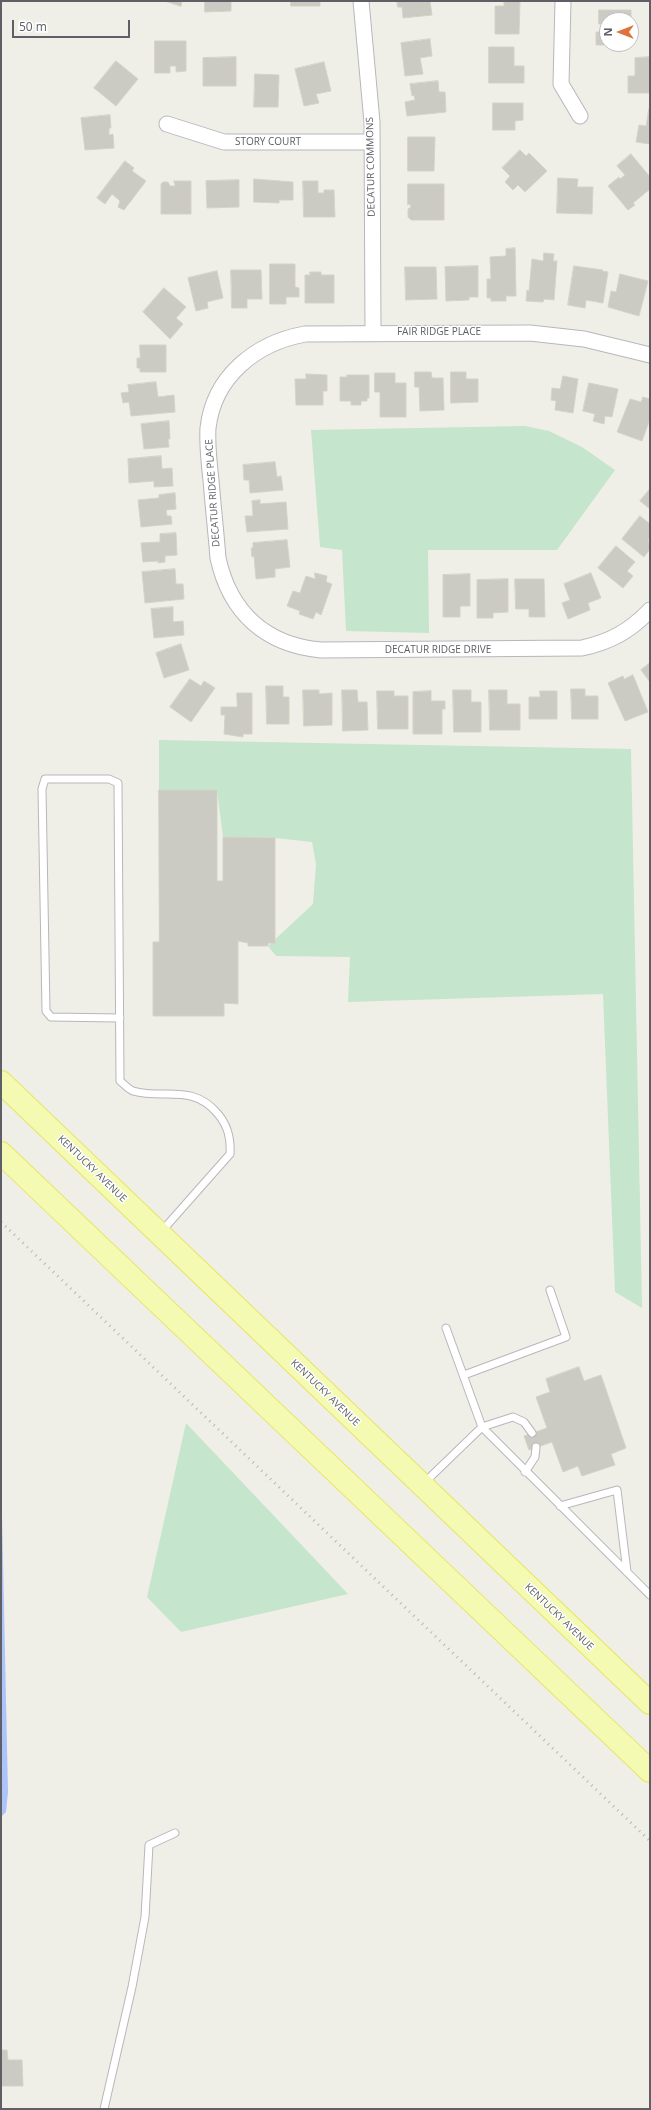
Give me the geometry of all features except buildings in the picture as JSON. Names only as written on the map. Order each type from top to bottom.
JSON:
[{"type":"main road","name":"KENTUCKY AVENUE","points":[[1,1082],[650,1703]]},
{"type":"main road","points":[[1,1153],[650,1771]]},
{"type":"street","name":"DECATUR COMMONS","points":[[361,1],[371,103],[373,333]]},
{"type":"street","points":[[563,1],[561,84],[580,116]]},
{"type":"street","name":"STORY COURT","points":[[167,124],[224,142],[372,142]]},
{"type":"street","name":"FAIR RIDGE PLACE","points":[[236,368],[260,349],[288,337],[311,333],[545,334],[603,342],[650,355]]},
{"type":"street","name":"DECATUR RIDGE PLACE","points":[[233,598],[221,573],[218,558],[208,451],[208,430],[217,396],[236,368]]},
{"type":"street","name":"DECATUR RIDGE DRIVE","points":[[233,598],[239,608],[255,625],[275,638],[304,648],[321,650],[582,648],[601,644],[619,636],[639,622],[650,610]]},
{"type":"lane","points":[[120,1018],[51,1017],[46,1011],[42,789],[45,779],[109,779],[118,783],[120,1018],[120,1081],[131,1090],[184,1094],[208,1103],[222,1119],[231,1138],[230,1154],[160,1234]]},
{"type":"lane","points":[[464,1374],[566,1337],[550,1290]]},
{"type":"lane","points":[[446,1328],[482,1427],[525,1472],[650,1595]]},
{"type":"lane","points":[[422,1486],[482,1427],[513,1416],[524,1422],[532,1433]]},
{"type":"lane","points":[[525,1472],[535,1457],[536,1447]]},
{"type":"lane","points":[[560,1506],[617,1490],[627,1572]]},
{"type":"lane","points":[[104,2109],[132,1987],[145,1917],[149,1845],[175,1834]]},
{"type":"green space","points":[[525,426],[549,431],[582,447],[615,470],[557,550],[428,550],[429,633],[346,631],[342,550],[320,547],[311,430]]},
{"type":"green space","points":[[159,740],[631,749],[642,1308],[615,1292],[603,994],[348,1002],[350,957],[276,956],[268,946],[313,904],[316,864],[312,842],[275,838],[223,837],[217,790],[159,790]]},
{"type":"green space","points":[[186,1423],[348,1594],[181,1632],[147,1597]]},
{"type":"water","points":[[1,1468],[8,1792],[6,1812],[1,1817]]},
{"type":"railway","points":[[1,1222],[650,1841]]}]
